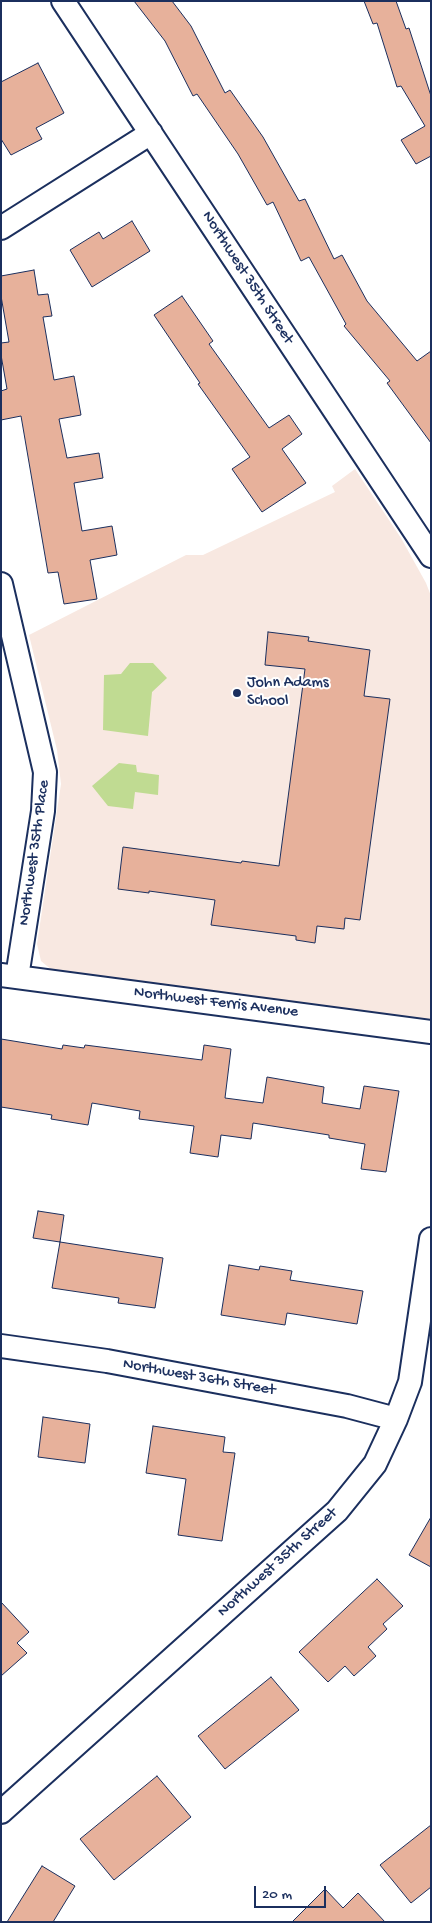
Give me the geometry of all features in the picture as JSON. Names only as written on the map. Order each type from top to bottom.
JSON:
[{"type":"street","name":"Northwest 35th Street","points":[[63,1],[431,556]]},
{"type":"street","points":[[1,228],[151,133]]},
{"type":"street","name":"Northwest 35th Place","points":[[1,584],[46,772],[43,811],[9,976]]},
{"type":"street","name":"Northwest Ferris Avenue","points":[[9,976],[431,1032]]},
{"type":"street","name":"Northwest 35th Street","points":[[1,1812],[337,1510],[374,1464],[396,1419],[410,1382],[431,1239]]},
{"type":"street","name":"Northwest 36th Street","points":[[1,1346],[107,1361],[347,1406],[396,1419]]},
{"type":"shaded area","name":"John Adams School","points":[[355,469],[401,538],[426,583],[431,596],[431,1025],[53,971],[41,961],[37,944],[61,784],[57,750],[29,635],[186,555],[203,555],[335,492],[332,486]]},
{"type":"green space","points":[[130,663],[153,663],[167,678],[152,692],[148,736],[103,730],[104,675],[121,674]]},
{"type":"green space","points":[[119,763],[136,765],[137,772],[159,775],[158,795],[135,792],[133,809],[108,806],[92,786]]},
{"type":"building","points":[[134,1],[172,1],[191,26],[225,93],[230,90],[263,137],[299,201],[305,199],[334,259],[342,255],[367,301],[417,361],[431,351],[431,443],[387,383],[390,381],[344,326],[346,324],[309,257],[301,261],[273,202],[267,205],[238,154],[197,94],[193,96],[165,41]]},
{"type":"building","points":[[364,1],[396,1],[406,29],[409,28],[431,96],[431,156],[416,164],[401,140],[425,126],[401,86],[397,87],[377,23],[373,24]]},
{"type":"building","points":[[38,63],[64,113],[36,128],[42,139],[11,155],[1,139],[1,82]]},
{"type":"building","points":[[132,221],[150,251],[92,287],[70,250],[99,232],[103,239]]},
{"type":"building","points":[[34,270],[38,295],[48,294],[52,316],[43,317],[54,380],[74,376],[81,415],[59,419],[67,458],[99,453],[103,478],[74,483],[82,531],[112,526],[117,555],[90,560],[97,599],[64,604],[58,572],[48,573],[21,416],[1,420],[1,391],[7,389],[1,355],[1,343],[9,342],[1,296],[1,276]]},
{"type":"building","points":[[182,296],[213,341],[209,344],[269,428],[289,415],[302,434],[282,449],[306,483],[262,512],[232,469],[250,457],[198,384],[200,383],[154,315]]},
{"type":"building","points":[[268,632],[309,637],[308,641],[370,650],[364,696],[390,699],[360,920],[345,918],[344,929],[317,926],[315,943],[296,940],[296,936],[211,925],[215,900],[149,891],[149,893],[118,889],[123,847],[241,863],[242,861],[279,866],[305,669],[265,665]]},
{"type":"building","points":[[1,1039],[62,1049],[63,1045],[84,1048],[85,1045],[202,1060],[204,1045],[231,1049],[225,1098],[263,1103],[267,1077],[324,1087],[322,1103],[360,1109],[364,1086],[399,1091],[386,1172],[361,1169],[365,1144],[329,1138],[329,1135],[253,1123],[251,1139],[221,1135],[218,1157],[190,1153],[194,1126],[139,1119],[140,1111],[92,1103],[88,1125],[51,1119],[52,1115],[1,1107]]},
{"type":"building","points":[[38,1211],[64,1215],[60,1242],[33,1238]]},
{"type":"building","points":[[60,1242],[163,1258],[155,1308],[118,1303],[119,1298],[52,1288]]},
{"type":"building","points":[[229,1265],[259,1270],[260,1266],[292,1271],[290,1280],[363,1291],[357,1324],[287,1313],[285,1325],[221,1315]]},
{"type":"building","points":[[43,1417],[90,1424],[85,1463],[38,1457]]},
{"type":"building","points":[[153,1426],[225,1437],[223,1452],[235,1453],[222,1541],[178,1535],[186,1479],[146,1473]]},
{"type":"building","points":[[431,1517],[431,1567],[409,1555]]},
{"type":"building","points":[[377,1579],[403,1606],[383,1624],[387,1629],[368,1647],[376,1656],[354,1676],[345,1666],[328,1682],[299,1652]]},
{"type":"building","points":[[1,1602],[29,1632],[17,1643],[27,1653],[1,1676]]},
{"type":"building","points":[[271,1677],[299,1710],[225,1769],[198,1736]]},
{"type":"building","points":[[157,1776],[191,1817],[114,1880],[80,1839]]},
{"type":"building","points":[[431,1825],[431,1887],[411,1903],[380,1865]]},
{"type":"building","points":[[42,1866],[75,1886],[53,1922],[7,1922]]},
{"type":"building","points":[[325,1889],[343,1908],[358,1893],[385,1922],[292,1922]]},
{"type":"place","name":"John Adams School","points":[[237,693]]}]
